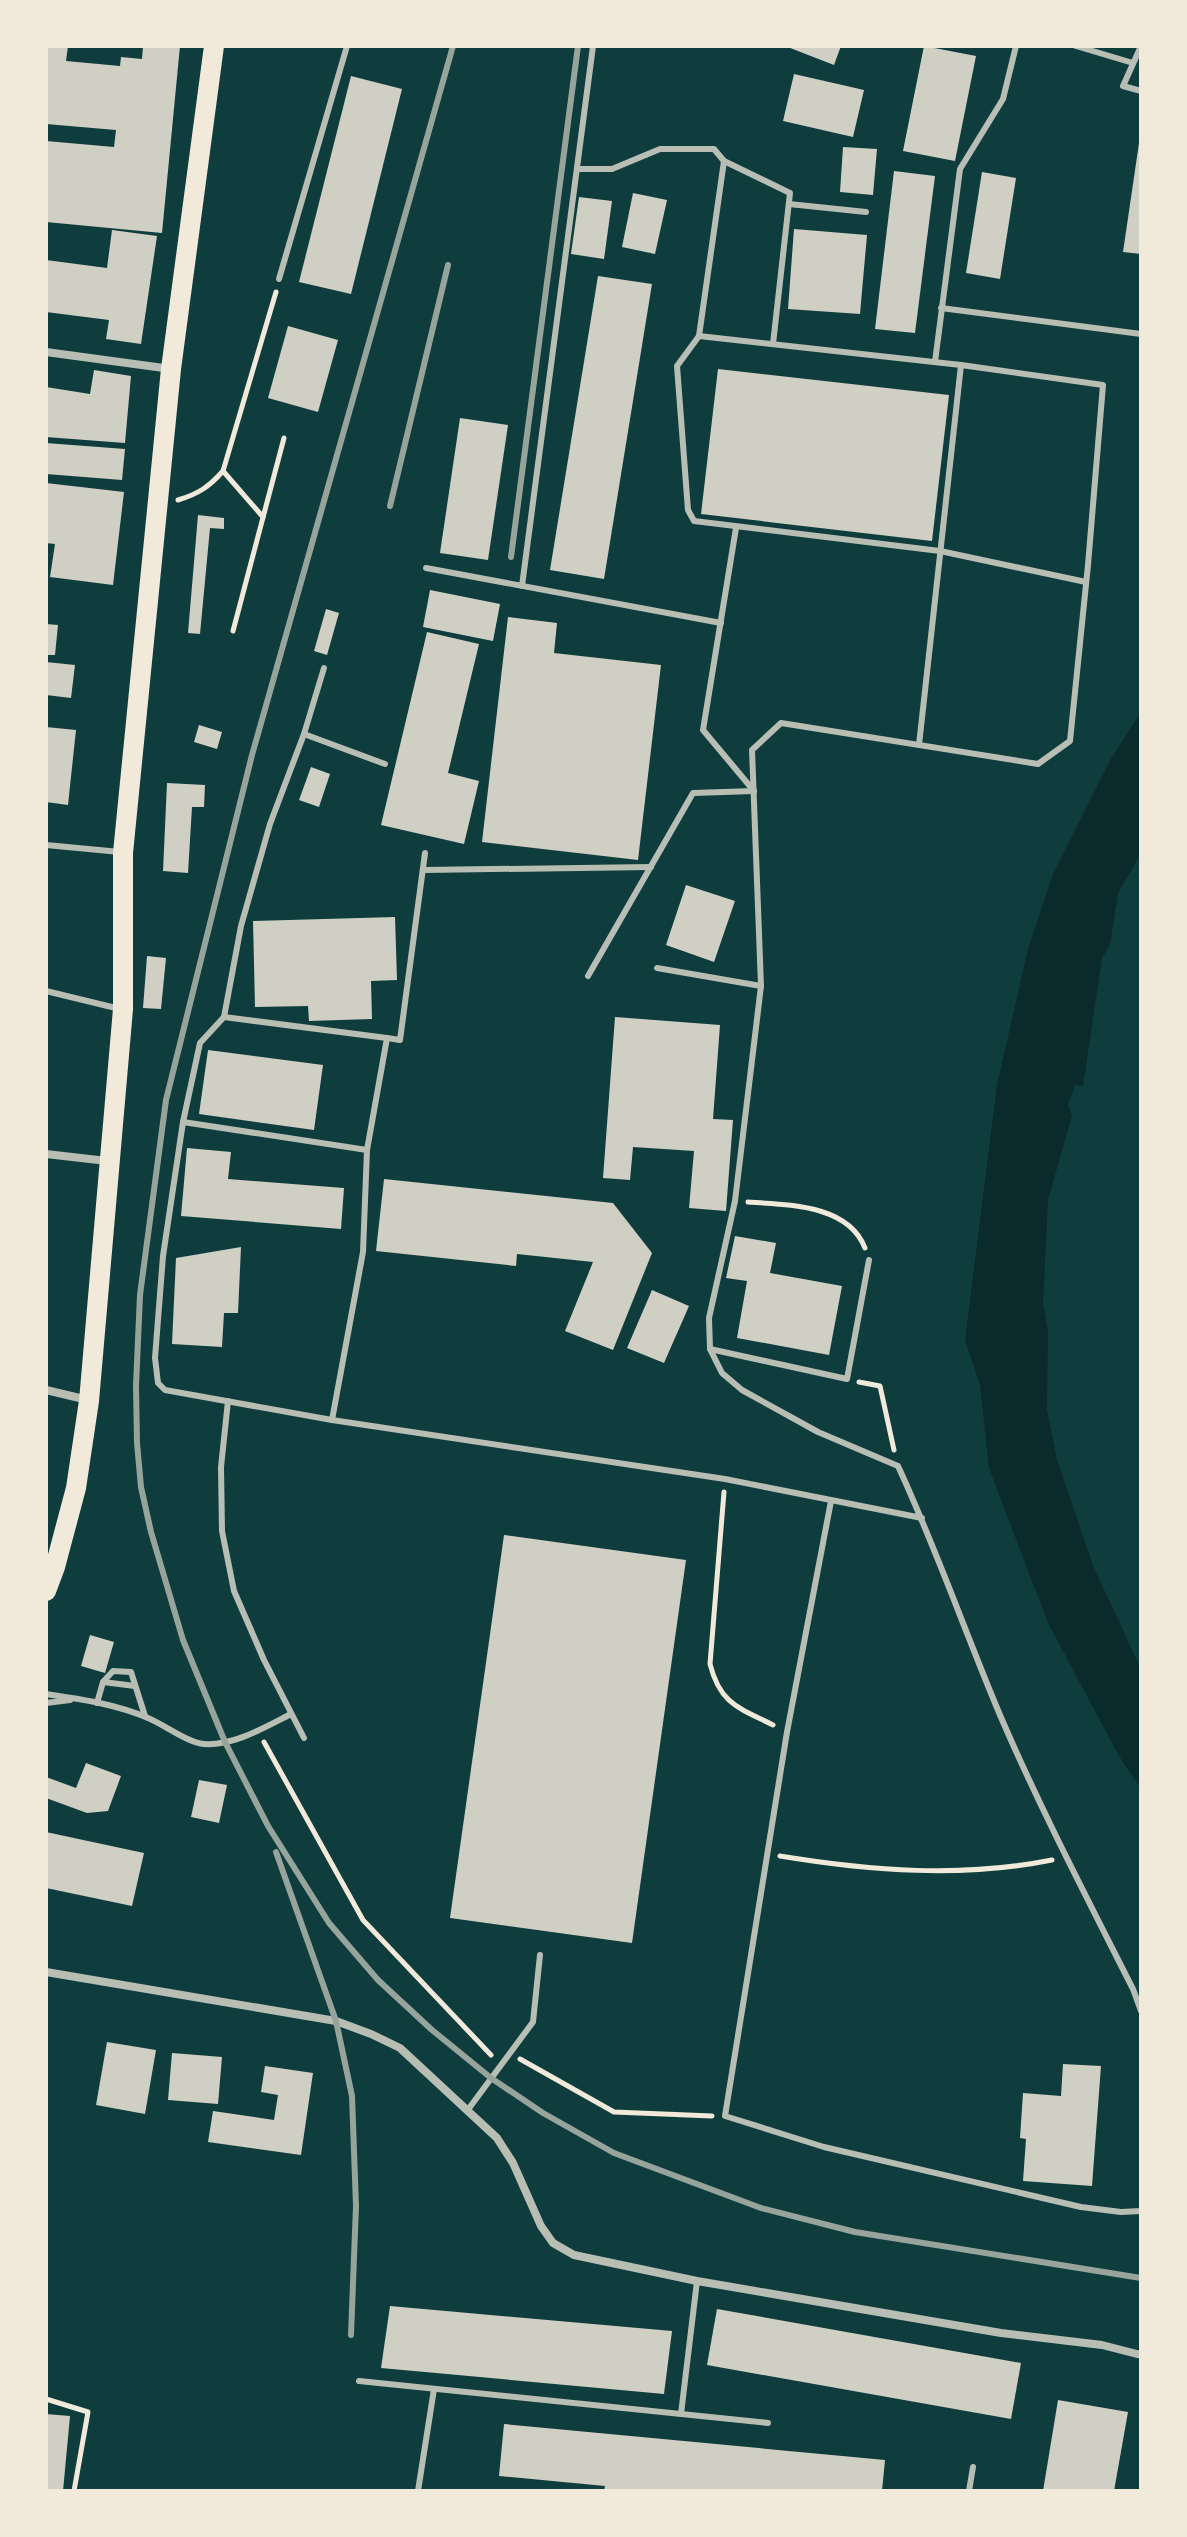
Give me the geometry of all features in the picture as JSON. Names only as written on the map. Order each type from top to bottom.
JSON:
[{"type":"main road","points":[[46,1591],[76,1488],[89,1401],[123,1009],[123,853],[171,369],[214,46]]},
{"type":"street","points":[[46,352],[171,369]]},
{"type":"street","points":[[46,1154],[112,1161]]},
{"type":"street","points":[[46,1390],[89,1401]]},
{"type":"street","points":[[46,1972],[336,2021],[400,2048],[497,2138],[513,2163],[541,2226],[553,2243],[574,2255],[697,2281],[1001,2333],[1102,2345],[1141,2355]]},
{"type":"lane","points":[[279,279],[347,46]]},
{"type":"lane","points":[[522,586],[593,46]]},
{"type":"lane","points":[[935,362],[960,169],[1003,99],[1016,46]]},
{"type":"lane","points":[[1076,46],[1133,63]]},
{"type":"lane","points":[[1141,46],[1123,86],[1141,91]]},
{"type":"lane","points":[[578,169],[612,169],[660,149],[714,149],[724,161],[790,193],[773,344]]},
{"type":"lane","points":[[724,161],[699,336],[677,366],[688,510],[694,521],[940,551],[1086,582]]},
{"type":"lane","points":[[789,204],[866,212]]},
{"type":"lane","points":[[941,308],[1141,334]]},
{"type":"lane","points":[[699,336],[961,365],[1103,385],[1070,741],[1038,764],[781,723],[752,750],[761,986],[735,1201],[709,1318],[710,1349],[722,1373],[742,1390],[818,1432],[898,1466],[922,1518],[1000,1714],[1141,2011]]},
{"type":"lane","points":[[919,745],[961,365]]},
{"type":"lane","points":[[736,528],[703,730],[754,791]]},
{"type":"lane","points":[[426,568],[721,623]]},
{"type":"lane","points":[[324,668],[304,734],[270,824],[241,926],[224,1017],[200,1043],[183,1122],[163,1256],[155,1358],[158,1383],[165,1390],[332,1420],[725,1479],[922,1518]]},
{"type":"lane","points":[[304,734],[385,764]]},
{"type":"lane","points":[[588,976],[693,793],[754,791]]},
{"type":"lane","points":[[46,845],[123,853]]},
{"type":"lane","points":[[224,1017],[400,1040],[425,853]]},
{"type":"lane","points":[[423,870],[651,867]]},
{"type":"lane","points":[[657,968],[761,986]]},
{"type":"lane","points":[[46,991],[123,1009]]},
{"type":"lane","points":[[332,1420],[363,1252],[367,1150],[387,1038]]},
{"type":"lane","points":[[183,1122],[367,1150]]},
{"type":"lane","points":[[710,1349],[847,1379],[869,1260]]},
{"type":"lane","points":[[228,1401],[221,1467],[222,1518],[234,1591],[304,1738]]},
{"type":"lane","points":[[831,1501],[787,1732],[725,2116],[824,2147],[1066,2204],[1121,2212],[1141,2211]]},
{"type":"lane","points":[[97,1703],[103,1682],[113,1671],[131,1672],[145,1716]]},
{"type":"lane","points":[[103,1682],[135,1686]]},
{"type":"lane","points":[[46,1694],[81,1699],[145,1716],[201,1744],[225,1742],[291,1714]]},
{"type":"lane","points":[[46,1703],[81,1699]]},
{"type":"lane","points":[[467,2111],[533,2022],[540,1955]]},
{"type":"lane","points":[[681,2414],[697,2281]]},
{"type":"lane","points":[[359,2381],[768,2423]]},
{"type":"lane","points":[[418,2491],[434,2389]]},
{"type":"lane","points":[[969,2491],[973,2467]]},
{"type":"path","points":[[157,508],[198,494],[223,471],[279,279]]},
{"type":"path","points":[[233,631],[284,438]]},
{"type":"path","points":[[223,471],[263,517]]},
{"type":"path","points":[[735,1201],[804,1206],[840,1219],[860,1236],[869,1260]]},
{"type":"path","points":[[847,1379],[880,1386],[898,1466]]},
{"type":"path","points":[[725,1479],[710,1664],[714,1681],[726,1699],[787,1732]]},
{"type":"path","points":[[258,1730],[363,1920],[500,2065]]},
{"type":"path","points":[[767,1854],[832,1864],[936,1872],[979,1871],[1066,1857]]},
{"type":"path","points":[[509,2053],[614,2112],[725,2116]]},
{"type":"path","points":[[46,2399],[88,2412],[74,2491]]},
{"type":"water","points":[[1141,712],[1141,854],[1118,893],[1110,945],[1102,958],[1083,1086],[1075,1085],[1068,1105],[1072,1115],[1048,1200],[1043,1303],[1048,1332],[1047,1410],[1057,1460],[1094,1568],[1141,1669],[1141,1789],[1119,1756],[1048,1623],[989,1468],[980,1385],[965,1340],[997,1085],[1028,949],[1053,874],[1112,757]]},
{"type":"building","points":[[46,46],[68,46],[66,61],[120,66],[121,57],[142,59],[143,46],[180,46],[162,233],[46,222],[46,141],[114,147],[116,130],[46,124]]},
{"type":"building","points":[[785,46],[841,46],[834,65]]},
{"type":"building","points":[[924,46],[976,56],[955,161],[903,151]]},
{"type":"building","points":[[794,74],[864,90],[853,137],[783,121]]},
{"type":"building","points":[[351,76],[402,89],[351,294],[299,282]]},
{"type":"building","points":[[1141,143],[1141,254],[1123,252]]},
{"type":"building","points":[[843,147],[877,149],[873,195],[840,192]]},
{"type":"building","points":[[894,171],[935,176],[915,333],[875,329]]},
{"type":"building","points":[[982,172],[1016,178],[1000,279],[966,273]]},
{"type":"building","points":[[633,193],[667,200],[655,254],[622,247]]},
{"type":"building","points":[[579,197],[612,201],[604,259],[571,254]]},
{"type":"building","points":[[794,229],[867,235],[860,314],[788,309]]},
{"type":"building","points":[[112,230],[157,236],[141,344],[106,339],[109,320],[46,312],[46,260],[107,268]]},
{"type":"building","points":[[598,276],[652,284],[604,579],[550,570]]},
{"type":"building","points":[[288,326],[338,340],[318,412],[268,398]]},
{"type":"building","points":[[718,369],[949,395],[932,541],[701,514]]},
{"type":"building","points":[[94,370],[131,376],[125,443],[46,437],[46,387],[90,394]]},
{"type":"building","points":[[460,418],[508,425],[488,560],[440,553]]},
{"type":"building","points":[[46,443],[125,449],[122,480],[46,474]]},
{"type":"building","points":[[46,483],[124,492],[113,585],[50,577],[55,544],[46,543]]},
{"type":"building","points":[[198,515],[224,518],[224,529],[210,528],[200,634],[188,633]]},
{"type":"building","points":[[430,590],[500,604],[493,641],[423,627]]},
{"type":"building","points":[[326,609],[339,613],[327,655],[314,651]]},
{"type":"building","points":[[508,617],[557,623],[554,653],[661,665],[638,860],[482,842]]},
{"type":"building","points":[[46,624],[58,625],[55,655],[46,655]]},
{"type":"building","points":[[427,632],[479,644],[448,773],[479,781],[464,844],[381,825]]},
{"type":"building","points":[[46,662],[75,665],[71,698],[46,695]]},
{"type":"building","points":[[199,725],[222,732],[217,749],[194,742]]},
{"type":"building","points":[[46,727],[76,730],[68,805],[46,802]]},
{"type":"building","points":[[311,767],[330,774],[319,807],[299,800]]},
{"type":"building","points":[[167,783],[205,785],[204,807],[192,807],[188,873],[163,871]]},
{"type":"building","points":[[686,885],[735,901],[714,962],[666,945]]},
{"type":"building","points":[[395,917],[397,980],[371,981],[372,1019],[309,1021],[308,1006],[255,1007],[253,921]]},
{"type":"building","points":[[147,956],[166,958],[161,1009],[143,1008]]},
{"type":"building","points":[[615,1017],[720,1025],[713,1119],[733,1120],[726,1211],[689,1208],[694,1151],[633,1147],[630,1180],[603,1178]]},
{"type":"building","points":[[208,1050],[323,1065],[314,1130],[199,1114]]},
{"type":"building","points":[[187,1148],[231,1152],[228,1179],[344,1188],[341,1229],[181,1216]]},
{"type":"building","points":[[384,1179],[613,1203],[652,1253],[613,1350],[565,1331],[593,1262],[517,1254],[516,1266],[376,1251]]},
{"type":"building","points":[[735,1236],[776,1243],[770,1273],[842,1286],[829,1355],[737,1338],[747,1281],[726,1278]]},
{"type":"building","points":[[241,1247],[238,1313],[224,1313],[222,1347],[172,1344],[176,1258]]},
{"type":"building","points":[[652,1290],[689,1306],[664,1363],[627,1348]]},
{"type":"building","points":[[504,1535],[686,1560],[632,1943],[450,1918]]},
{"type":"building","points":[[90,1635],[114,1642],[105,1673],[81,1666]]},
{"type":"building","points":[[86,1763],[121,1776],[108,1811],[87,1813],[46,1798],[46,1777],[76,1788]]},
{"type":"building","points":[[199,1780],[227,1785],[219,1823],[191,1817]]},
{"type":"building","points":[[46,1832],[144,1853],[132,1906],[46,1888]]},
{"type":"building","points":[[107,2042],[156,2050],[145,2114],[96,2105]]},
{"type":"building","points":[[172,2053],[222,2057],[218,2104],[168,2100]]},
{"type":"building","points":[[1063,2064],[1101,2066],[1092,2186],[1023,2181],[1026,2139],[1020,2138],[1023,2093],[1061,2096]]},
{"type":"building","points":[[265,2066],[313,2073],[301,2155],[208,2142],[213,2111],[274,2120],[278,2095],[261,2092]]},
{"type":"building","points":[[390,2306],[672,2331],[664,2394],[381,2368]]},
{"type":"building","points":[[717,2309],[1021,2363],[1011,2419],[707,2365]]},
{"type":"building","points":[[1058,2400],[1128,2412],[1114,2491],[1043,2491]]},
{"type":"building","points":[[46,2414],[70,2416],[63,2491],[46,2491]]},
{"type":"building","points":[[504,2424],[885,2460],[882,2491],[604,2491],[605,2486],[499,2476]]},
{"type":"railway","points":[[453,46],[252,755],[166,1100],[140,1295],[137,1443],[141,1487],[151,1532],[183,1640],[225,1742],[268,1826],[329,1923],[378,1980],[432,2030],[491,2078],[543,2113],[614,2153],[761,2208],[855,2232],[1141,2278]]},
{"type":"railway","points":[[511,557],[578,46]]},
{"type":"railway","points":[[390,506],[448,265]]},
{"type":"railway","points":[[276,1852],[336,2021],[352,2096],[356,2206],[351,2335]]}]
